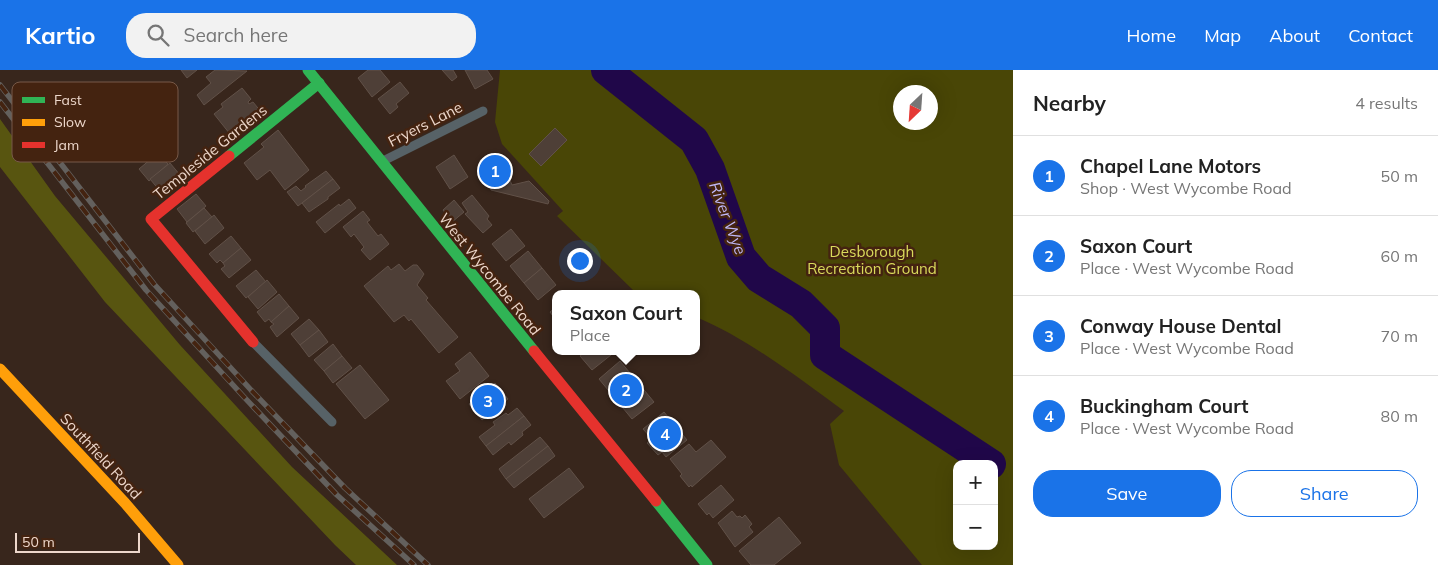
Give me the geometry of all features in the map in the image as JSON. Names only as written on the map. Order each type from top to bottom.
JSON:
[{"type":"main road","name":"West Wycombe Road","points":[[308,70],[707,565]]},
{"type":"main road","name":"Templeside Gardens","points":[[253,342],[151,219],[319,83]]},
{"type":"main road","name":"Southfield Road","points":[[0,369],[125,503],[178,565]]},
{"type":"lane","name":"Fryers Lane","points":[[381,162],[483,111]]},
{"type":"lane","points":[[253,342],[332,422]]},
{"type":"green space","name":"Desborough Recreation Ground","points":[[500,70],[1013,70],[1013,565],[922,565],[839,465],[830,424],[844,411],[754,348],[700,319],[700,290],[633,290],[557,216],[563,211],[502,144],[495,122]]},
{"type":"shaded area","points":[[0,119],[12,136],[12,162],[31,162],[55,196],[180,345],[292,467],[397,565],[356,565],[335,545],[105,302],[0,167]]},
{"type":"building","points":[[181,70],[197,70],[187,78]]},
{"type":"building","points":[[215,70],[247,71],[204,105],[197,95],[211,83],[206,77]]},
{"type":"building","points":[[368,70],[380,70],[390,82],[372,97],[358,78]]},
{"type":"building","points":[[442,70],[453,70],[457,77],[452,81]]},
{"type":"building","points":[[465,70],[487,70],[493,79],[475,89]]},
{"type":"building","points":[[400,82],[409,93],[396,104],[398,107],[390,114],[378,99]]},
{"type":"building","points":[[242,88],[251,99],[248,102],[249,104],[253,102],[262,113],[241,129],[239,126],[230,134],[214,114],[223,107],[221,104]]},
{"type":"building","points":[[555,128],[567,140],[541,166],[529,154]]},
{"type":"building","points":[[278,130],[309,170],[285,190],[270,170],[257,180],[244,163],[264,147],[261,144]]},
{"type":"building","points":[[454,155],[468,177],[450,189],[436,167]]},
{"type":"building","points":[[500,156],[512,185],[529,181],[549,201],[548,204],[491,190],[480,160]]},
{"type":"building","points":[[147,162],[166,162],[168,164],[149,181],[139,169]]},
{"type":"building","points":[[170,163],[180,175],[160,191],[150,179]]},
{"type":"building","points":[[326,171],[333,179],[298,206],[287,192],[296,186],[301,191]]},
{"type":"building","points":[[333,179],[340,188],[309,212],[302,203]]},
{"type":"building","points":[[196,194],[206,206],[187,222],[177,209]]},
{"type":"building","points":[[472,195],[489,216],[487,219],[492,225],[483,233],[465,214],[468,212],[462,203]]},
{"type":"building","points":[[349,199],[356,208],[325,233],[316,222],[339,204],[340,206]]},
{"type":"building","points":[[454,200],[464,212],[452,222],[443,210]]},
{"type":"building","points":[[204,208],[212,217],[193,232],[186,223]]},
{"type":"building","points":[[363,211],[370,220],[367,222],[378,236],[381,234],[389,244],[370,260],[361,250],[364,247],[354,234],[351,237],[343,227]]},
{"type":"building","points":[[214,215],[224,228],[205,244],[195,231]]},
{"type":"building","points":[[511,229],[525,246],[506,261],[492,244]]},
{"type":"building","points":[[231,236],[241,248],[223,263],[220,260],[217,263],[209,254]]},
{"type":"building","points":[[241,248],[251,260],[229,278],[221,269],[225,266],[223,263]]},
{"type":"building","points":[[528,251],[542,268],[524,283],[510,266]]},
{"type":"building","points":[[399,264],[405,271],[413,265],[417,265],[424,274],[417,285],[428,298],[426,300],[458,337],[439,353],[411,319],[409,321],[404,315],[394,322],[364,286],[388,266],[391,270]]},
{"type":"building","points":[[542,268],[556,285],[538,300],[524,283]]},
{"type":"building","points":[[256,270],[266,282],[246,298],[236,286]]},
{"type":"building","points":[[267,280],[277,292],[258,309],[248,297]]},
{"type":"building","points":[[279,294],[289,306],[271,322],[269,319],[265,322],[257,312]]},
{"type":"building","points":[[289,306],[299,318],[277,337],[270,327],[274,324],[271,322]]},
{"type":"building","points":[[309,319],[319,330],[300,345],[291,334]]},
{"type":"building","points":[[319,330],[328,342],[309,357],[300,345]]},
{"type":"building","points":[[333,344],[342,356],[324,371],[314,360]]},
{"type":"building","points":[[470,352],[489,376],[460,399],[446,381],[460,371],[455,364]]},
{"type":"building","points":[[581,355],[611,355],[592,370],[580,356]]},
{"type":"building","points":[[342,356],[352,368],[333,383],[324,371]]},
{"type":"building","points":[[620,361],[654,402],[632,419],[599,379]]},
{"type":"building","points":[[360,365],[389,400],[365,419],[336,384]]},
{"type":"building","points":[[495,383],[508,399],[482,420],[469,404]]},
{"type":"building","points":[[517,408],[524,416],[486,446],[479,437],[495,425],[493,422],[506,413],[508,415]]},
{"type":"building","points":[[664,412],[687,440],[666,457],[662,452],[658,455],[647,443],[652,439],[643,429]]},
{"type":"building","points":[[524,416],[531,425],[511,445],[509,442],[493,455],[486,446]]},
{"type":"building","points":[[540,437],[548,446],[506,479],[499,469]]},
{"type":"building","points":[[711,440],[726,457],[692,487],[691,485],[689,487],[680,476],[682,474],[670,459],[689,444],[696,452]]},
{"type":"building","points":[[548,446],[555,456],[514,488],[506,479]]},
{"type":"building","points":[[569,468],[584,487],[544,518],[529,499]]},
{"type":"building","points":[[721,485],[734,500],[713,518],[709,513],[707,515],[698,504]]},
{"type":"building","points":[[732,511],[737,517],[740,516],[742,518],[745,515],[752,524],[749,527],[753,532],[735,547],[718,523]]},
{"type":"building","points":[[779,517],[801,543],[774,565],[751,565],[739,551]]},
{"type":"waterway","name":"River Wye","points":[[606,70],[694,140],[710,169],[741,257],[759,278],[801,304],[825,328],[825,355],[985,460]]},
{"type":"railway","points":[[0,85],[12,101]]},
{"type":"railway","points":[[0,102],[12,117]]},
{"type":"railway","points":[[47,162],[146,290],[337,495],[414,565]]},
{"type":"railway","points":[[60,162],[154,284],[251,390],[345,488],[428,565]]},
{"type":"traffic: fast","points":[[308,70],[534,351]]},
{"type":"traffic: fast","points":[[229,156],[319,83]]},
{"type":"traffic: fast","points":[[656,501],[707,565]]},
{"type":"traffic: slow","points":[[0,369],[125,503],[178,565]]},
{"type":"traffic: jam","points":[[229,156],[151,219],[253,342]]},
{"type":"traffic: jam","points":[[534,351],[656,501]]},
{"type":"place","name":"Chapel Lane Motors","points":[[495,171]]},
{"type":"place","name":"Saxon Court","points":[[626,390]]},
{"type":"place","name":"Conway House Dental","points":[[488,401]]},
{"type":"place","name":"Buckingham Court","points":[[665,434]]}]
